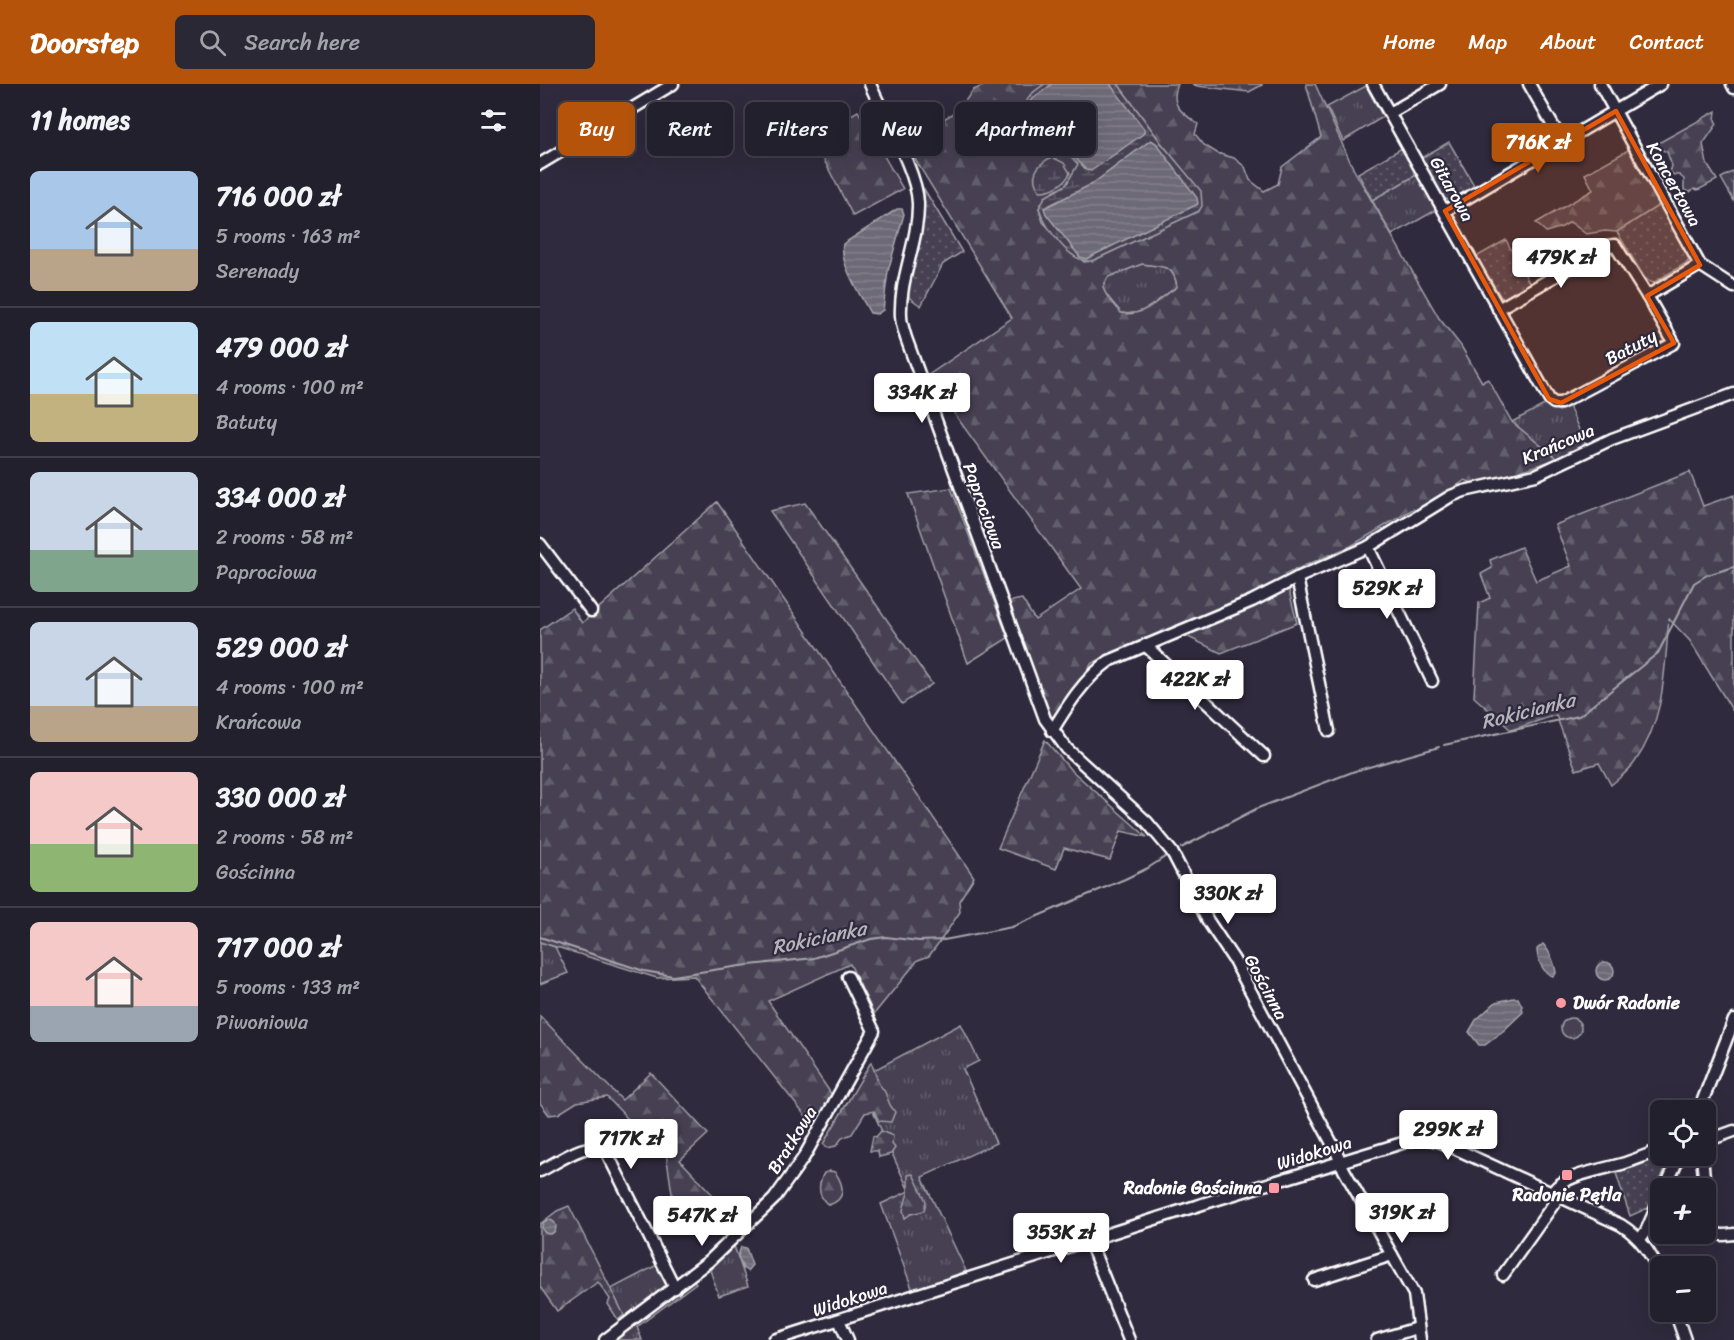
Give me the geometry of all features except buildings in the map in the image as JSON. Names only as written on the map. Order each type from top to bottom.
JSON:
[{"type":"street","points":[[540,164],[674,84]]},
{"type":"street","name":"Paprociowa","points":[[870,84],[910,171],[916,192],[916,226],[901,295],[901,318],[906,338],[1045,719],[1052,731]]},
{"type":"street","name":"Gitarowa","points":[[1373,84],[1549,399],[1554,403]]},
{"type":"street","points":[[1390,113],[1440,84]]},
{"type":"street","points":[[1529,84],[1563,143]]},
{"type":"street","name":"Koncertowa","points":[[1600,84],[1700,265],[1734,287]]},
{"type":"street","points":[[1445,210],[1661,84]]},
{"type":"street","points":[[1732,84],[1734,88]]},
{"type":"street","name":"Batuty","points":[[1498,309],[1608,246],[1615,245],[1619,249],[1674,343],[1561,403],[1554,403]]},
{"type":"street","points":[[1647,296],[1700,265]]},
{"type":"street","name":"Krańcowa","points":[[1052,731],[1095,671],[1109,661],[1252,601],[1297,578],[1368,547],[1451,496],[1536,475],[1612,439],[1734,394]]},
{"type":"street","points":[[540,544],[591,611]]},
{"type":"street","points":[[1368,547],[1432,681]]},
{"type":"street","points":[[1297,578],[1329,730]]},
{"type":"street","points":[[1144,645],[1264,756]]},
{"type":"street","name":"Gościnna","points":[[1052,731],[1083,766],[1147,822],[1172,852],[1208,921],[1234,960],[1414,1294],[1420,1340]]},
{"type":"street","name":"Bratkowa","points":[[605,1340],[709,1261],[774,1199],[804,1157],[874,1032],[848,977]]},
{"type":"street","points":[[1703,1100],[1734,1020]]},
{"type":"street","points":[[1716,1137],[1734,1131]]},
{"type":"street","name":"Widokowa","points":[[774,1340],[1410,1139],[1429,1137],[1611,1219],[1640,1239],[1652,1256]]},
{"type":"street","points":[[540,1172],[586,1147],[597,1146],[606,1150],[675,1288]]},
{"type":"street","points":[[1503,1275],[1557,1194],[1557,1185],[1580,1175],[1624,1164],[1650,1154]]},
{"type":"street","points":[[1640,1239],[1650,1222]]},
{"type":"street","points":[[1716,1234],[1721,1236],[1734,1234]]},
{"type":"street","points":[[1089,1240],[1129,1340]]},
{"type":"street","points":[[1314,1280],[1392,1255]]},
{"type":"street","points":[[839,1320],[848,1340]]},
{"type":"street","points":[[1679,1322],[1685,1340]]},
{"type":"street","points":[[1377,1340],[1417,1328]]},
{"type":"highlighted area","points":[[1616,111],[1700,265],[1647,296],[1674,343],[1561,403],[1549,399],[1445,211]]},
{"type":"green space","points":[[988,84],[1045,84],[1030,95],[1028,102],[964,102],[973,90]]},
{"type":"green space","points":[[1045,84],[1118,84],[1162,144],[1201,191],[1202,206],[1199,211],[1092,261],[1075,257],[1053,234],[1039,208],[1045,197],[1066,185],[1078,164],[1070,156],[1096,156],[1096,102],[1027,102],[1034,92]]},
{"type":"green space","points":[[1118,84],[1178,84],[1176,103],[1182,112],[1198,124],[1195,134],[1204,145],[1217,153],[1234,158],[1245,167],[1250,180],[1264,191],[1278,184],[1282,167],[1321,137],[1306,84],[1315,84],[1354,170],[1439,318],[1461,346],[1482,382],[1488,379],[1512,422],[1557,459],[1477,485],[1465,480],[1416,514],[1413,509],[1351,546],[1285,574],[1297,623],[1221,653],[1170,628],[1092,663],[1051,722],[1007,602],[1022,599],[1035,620],[1081,589],[927,376],[1012,318],[913,156],[943,156],[943,119],[955,113],[955,156],[1070,156],[1078,164],[1066,185],[1045,197],[1039,208],[1043,222],[1084,262],[1092,261],[1199,211],[1200,191]],"holes":[[[1142,264],[1161,266],[1170,270],[1177,287],[1144,310],[1137,313],[1121,313],[1104,291],[1103,287],[1108,277]]]},
{"type":"green space","points":[[1192,84],[1262,84],[1262,85],[1249,92]]},
{"type":"green space","points":[[1366,86],[1383,117],[1343,141],[1327,107]]},
{"type":"green space","points":[[858,111],[861,116],[861,156],[884,156],[903,189],[853,216],[822,156],[849,156],[849,116]]},
{"type":"green space","points":[[1716,111],[1717,124],[1703,144],[1707,164],[1717,180],[1698,190],[1694,189],[1690,192],[1684,190],[1684,179],[1670,172],[1672,166],[1667,152],[1653,146]]},
{"type":"green space","points":[[1449,142],[1475,187],[1451,201],[1443,198],[1421,158]]},
{"type":"green space","points":[[1402,148],[1418,174],[1372,200],[1358,173]]},
{"type":"green space","points":[[1630,149],[1661,204],[1617,232],[1586,234],[1570,222],[1546,232],[1536,223],[1593,190],[1585,174]]},
{"type":"green space","points":[[1052,157],[1064,163],[1070,173],[1058,186],[1040,191],[1035,181],[1036,171],[1042,163]]},
{"type":"green space","points":[[1734,171],[1734,201],[1721,178]]},
{"type":"green space","points":[[1418,174],[1438,209],[1392,235],[1372,200]]},
{"type":"green space","points":[[924,189],[962,252],[943,264],[921,306],[907,296],[912,269],[919,250]]},
{"type":"green space","points":[[1661,204],[1690,254],[1688,262],[1653,283],[1646,280],[1617,232]]},
{"type":"green space","points":[[1506,240],[1531,286],[1507,299],[1501,297],[1476,257]]},
{"type":"green space","points":[[1142,264],[1161,266],[1170,270],[1177,287],[1144,310],[1137,313],[1121,313],[1102,287],[1108,277]]},
{"type":"green space","points":[[1546,404],[1559,411],[1569,406],[1586,446],[1557,459],[1512,422]]},
{"type":"green space","points":[[1690,472],[1703,506],[1734,495],[1734,713],[1690,641],[1669,619],[1662,693],[1653,728],[1635,762],[1611,785],[1599,763],[1576,770],[1556,715],[1511,730],[1474,697],[1479,603],[1490,598],[1481,574],[1492,568],[1490,560],[1521,547],[1536,581],[1571,566],[1555,525]]},
{"type":"green space","points":[[951,488],[1008,638],[968,663],[908,494]]},
{"type":"green space","points":[[717,502],[974,877],[959,901],[960,912],[929,956],[918,960],[874,1014],[850,964],[768,1001],[832,1095],[814,1127],[694,976],[657,978],[540,942],[540,630],[572,608],[582,623]]},
{"type":"green space","points":[[805,503],[932,684],[902,704],[770,511]]},
{"type":"green space","points":[[1045,740],[1070,769],[1147,837],[1121,831],[1110,860],[1064,848],[1056,869],[998,848]]},
{"type":"green space","points":[[540,942],[555,947],[568,973],[540,984]]},
{"type":"green space","points":[[540,1016],[622,1100],[651,1073],[708,1134],[680,1160],[713,1195],[700,1217],[699,1234],[695,1238],[688,1227],[690,1214],[674,1207],[666,1153],[658,1143],[649,1141],[607,1097],[577,1102],[558,1114],[549,1115],[540,1103]]},
{"type":"green space","points":[[1571,1018],[1578,1021],[1581,1028],[1578,1035],[1571,1038],[1564,1035],[1561,1028],[1564,1021]]},
{"type":"green space","points":[[961,1024],[979,1061],[963,1069],[996,1143],[922,1177],[966,1271],[913,1291],[881,1204],[909,1191],[864,1092],[874,1070]]},
{"type":"green space","points":[[871,1062],[879,1084],[895,1112],[891,1122],[879,1121],[874,1111],[865,1113],[852,1134],[842,1138],[836,1146],[827,1148],[823,1144]]},
{"type":"green space","points":[[881,1131],[893,1136],[892,1144],[895,1148],[891,1154],[879,1157],[878,1151],[870,1151],[873,1136],[876,1137]]},
{"type":"green space","points":[[1650,1161],[1650,1166],[1666,1166],[1661,1178],[1650,1178],[1648,1208],[1630,1216],[1616,1173]]},
{"type":"green space","points":[[835,1172],[838,1177],[842,1191],[839,1199],[829,1205],[821,1195],[820,1187],[824,1173]]},
{"type":"green space","points":[[913,1174],[926,1201],[924,1211],[905,1218],[903,1210],[908,1193],[908,1175]]},
{"type":"green space","points":[[569,1206],[624,1315],[618,1320],[608,1304],[610,1299],[598,1282],[557,1311],[540,1287],[540,1224],[557,1211]]},
{"type":"green space","points":[[734,1246],[748,1286],[719,1296],[710,1270]]},
{"type":"green space","points":[[657,1265],[666,1283],[665,1292],[626,1320],[611,1289]]},
{"type":"green space","points":[[692,1279],[696,1283],[637,1327],[642,1340],[611,1340]]},
{"type":"shaded area","points":[[1052,84],[1110,84],[1145,130],[1143,134],[1091,171],[1086,170],[1074,156],[1096,156],[1096,102],[1030,101]]},
{"type":"shaded area","points":[[1151,140],[1156,143],[1197,198],[1198,204],[1086,259],[1080,257],[1046,214],[1044,208],[1092,184]]},
{"type":"shaded area","points":[[897,209],[902,209],[904,214],[888,271],[883,310],[877,314],[870,313],[847,270],[843,244]]},
{"type":"shaded area","points":[[1543,944],[1554,966],[1556,973],[1553,976],[1541,966],[1538,957],[1537,949]]},
{"type":"shaded area","points":[[1605,962],[1611,965],[1614,971],[1611,977],[1605,980],[1599,977],[1596,971],[1599,965]]},
{"type":"shaded area","points":[[1518,998],[1523,1012],[1485,1045],[1479,1045],[1469,1032],[1476,1020],[1496,1002]]},
{"type":"shaded area","points":[[549,1220],[554,1222],[556,1227],[554,1232],[549,1234],[544,1232],[542,1227],[544,1222]]},
{"type":"shaded area","points":[[741,1247],[746,1248],[752,1265],[747,1271],[742,1267],[738,1256]]},
{"type":"waterway","name":"Rokicianka","points":[[1444,745],[1579,716],[1658,653],[1694,583],[1707,575],[1734,567]]},
{"type":"waterway","name":"Rokicianka","points":[[1181,848],[1258,808],[1355,771],[1439,747]]},
{"type":"waterway","name":"Rokicianka","points":[[540,937],[644,971],[673,976],[814,958],[871,939],[886,937],[919,941],[944,940],[1012,927],[1125,879],[1165,857]]},
{"type":"place","name":"Dwór Radonie","points":[[1561,1003]]},
{"type":"place","name":"Radonie Pętla","points":[[1567,1175]]},
{"type":"place","name":"Radonie Gościnna","points":[[1274,1188]]}]
